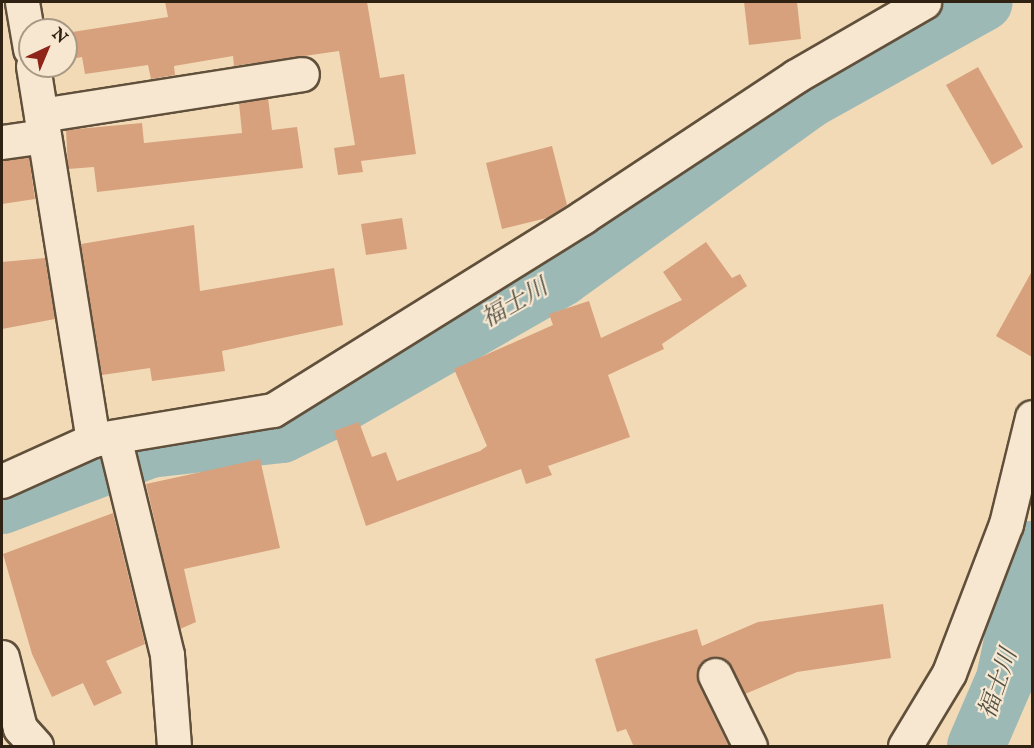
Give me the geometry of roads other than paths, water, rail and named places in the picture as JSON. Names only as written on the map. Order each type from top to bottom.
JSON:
[{"type":"street","points":[[22,2],[25,18]]},
{"type":"street","points":[[2,481],[104,439],[273,410],[583,218],[796,76],[924,2]]},
{"type":"street","points":[[2,142],[42,125],[302,74]]},
{"type":"street","points":[[35,78],[42,125],[104,439],[126,477],[167,655],[174,747]]},
{"type":"street","points":[[905,747],[949,673],[1006,524],[1032,417]]},
{"type":"street","points":[[2,657],[20,728],[36,747]]},
{"type":"street","points":[[715,675],[750,747]]},
{"type":"waterway","name":"福士川","points":[[2,505],[150,449],[282,434],[325,413],[562,277],[808,100],[984,2]]},
{"type":"waterway","name":"福士川","points":[[976,746],[1005,679],[1032,550]]}]
